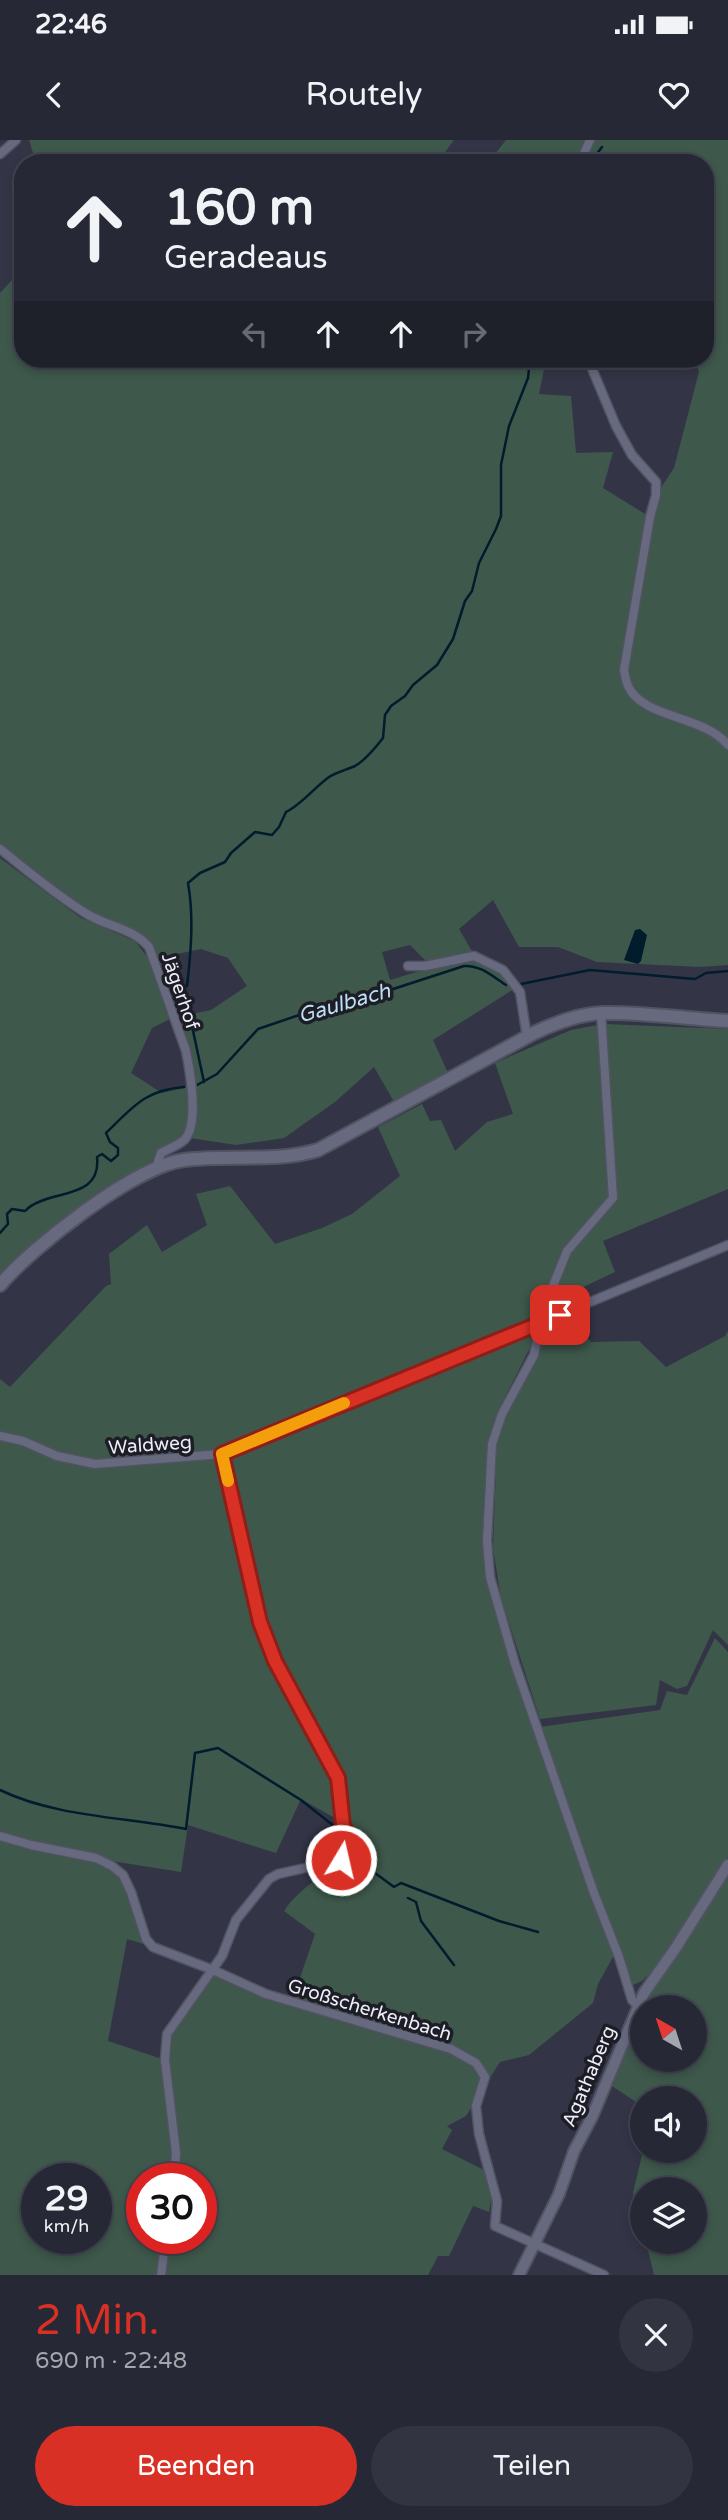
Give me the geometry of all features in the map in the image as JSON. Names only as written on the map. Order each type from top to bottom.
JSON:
[{"type":"main road","points":[[0,1285],[28,1256],[56,1234],[116,1191],[156,1167],[194,1159],[284,1156],[318,1150],[554,1023],[601,1013],[728,1021]]},
{"type":"street","points":[[0,154],[16,140]]},
{"type":"street","points":[[592,368],[616,426],[632,455],[656,482],[657,489],[624,670],[629,688],[643,703],[706,727],[728,745]]},
{"type":"street","name":"Jägerhof","points":[[0,849],[63,899],[91,917],[140,936],[149,947],[186,1051],[192,1112],[188,1135],[183,1141],[161,1153],[156,1167]]},
{"type":"street","points":[[408,966],[425,966],[474,956],[503,970],[520,992],[527,1037]]},
{"type":"street","points":[[601,1013],[613,1198],[567,1251],[537,1326],[534,1355],[502,1414],[492,1444],[486,1541],[490,1577],[535,1726],[630,1995]]},
{"type":"street","name":"Waldweg","points":[[0,1436],[23,1441],[57,1456],[94,1464],[222,1454],[728,1245]]},
{"type":"street","points":[[175,2163],[165,2060],[167,2034],[214,1970],[236,1920],[271,1877],[341,1860],[350,1848],[350,1834],[343,1825],[338,1778],[289,1688],[260,1622],[222,1454]]},
{"type":"street","name":"Großscherkenbach","points":[[0,1836],[96,1858],[112,1866],[123,1875],[151,1946],[214,1970],[266,1994],[451,2049],[477,2063],[485,2077],[476,2106],[479,2134],[497,2201],[495,2226],[533,2244]]},
{"type":"street","name":"Agathaberg","points":[[645,1995],[728,1865]]},
{"type":"street","name":"Agathaberg","points":[[519,2275],[559,2194],[574,2151],[592,2117],[630,2025]]},
{"type":"street","points":[[533,2244],[604,2275]]},
{"type":"street","points":[[161,2275],[164,2254]]},
{"type":"green space","points":[[29,140],[454,140],[444,154],[33,154]]},
{"type":"green space","points":[[506,140],[728,140],[728,965],[700,967],[597,962],[558,947],[519,947],[493,900],[459,929],[473,953],[428,963],[410,945],[382,952],[390,980],[467,960],[498,971],[514,989],[433,1040],[449,1075],[396,1105],[374,1067],[335,1102],[284,1138],[236,1145],[190,1138],[194,1125],[177,1017],[211,1010],[247,986],[228,958],[201,949],[158,958],[146,939],[131,928],[90,912],[0,844],[0,293],[14,278],[14,368],[544,368],[539,394],[571,396],[576,453],[613,452],[603,488],[650,517],[656,495],[674,468],[699,372],[697,368],[714,368],[714,154],[495,154]]},
{"type":"green space","points":[[0,858],[81,918],[135,941],[149,959],[170,1019],[152,1028],[131,1073],[162,1093],[188,1087],[188,1126],[180,1138],[160,1149],[149,1165],[19,1257],[0,1276]]},
{"type":"green space","points":[[605,1024],[728,1029],[728,1189],[603,1241],[615,1272],[579,1289],[575,1305],[542,1319],[569,1253],[618,1197]]},
{"type":"green space","points":[[598,1025],[611,1193],[567,1248],[553,1275],[535,1323],[220,1452],[100,1459],[74,1457],[76,1466],[148,1465],[220,1458],[258,1625],[336,1779],[342,1822],[301,1799],[276,1853],[188,1825],[181,1872],[99,1859],[123,1875],[151,1946],[127,1939],[108,2041],[165,2060],[167,2034],[213,1970],[292,2001],[315,1934],[284,1911],[350,1848],[350,1834],[339,1777],[291,1688],[261,1621],[227,1456],[379,1391],[532,1332],[532,1344],[501,1405],[490,1443],[483,1536],[484,1569],[511,1666],[614,1955],[598,1984],[593,2003],[529,2055],[500,2062],[466,2116],[447,2126],[452,2130],[442,2149],[486,2171],[493,2191],[489,2212],[473,2206],[449,2256],[438,2256],[428,2275],[0,2275],[0,1379],[10,1387],[106,1286],[111,1284],[109,1254],[147,1225],[162,1252],[207,1225],[196,1194],[230,1186],[275,1244],[322,1228],[352,1214],[400,1176],[378,1127],[422,1104],[430,1121],[441,1120],[455,1151],[487,1122],[513,1114],[495,1063],[571,1030]]},
{"type":"green space","points":[[578,1327],[591,1342],[639,1341],[666,1367],[725,1336],[728,1331],[728,1645],[713,1630],[687,1686],[677,1689],[660,1680],[656,1705],[540,1719],[501,1598],[493,1548],[497,1440],[511,1400],[543,1342]]},
{"type":"green space","points":[[715,1638],[728,1652],[728,1857],[661,1962],[642,1981],[631,1986],[540,1727],[660,1710],[667,1691],[687,1695]]},
{"type":"green space","points":[[728,1872],[728,2275],[654,2275],[649,2254],[707,2254],[707,2177],[637,2177],[640,2163],[707,2163],[707,2086],[630,2086],[630,2098],[606,2082],[630,2025],[630,2072],[707,2072],[707,1995],[645,1995]]},
{"type":"water","points":[[640,929],[647,935],[638,964],[624,960],[635,930]]},
{"type":"waterway","points":[[597,154],[602,147]]},
{"type":"waterway","points":[[187,986],[191,934],[188,883],[200,873],[225,862],[231,853],[255,832],[272,835],[286,812],[329,777],[355,766],[366,757],[383,738],[385,715],[391,706],[437,665],[453,639],[465,601],[472,591],[479,563],[501,516],[501,465],[509,426],[528,378],[529,368]]},
{"type":"waterway","name":"Gaulbach","points":[[197,1085],[217,1074],[258,1029],[305,1013],[310,1016],[464,966],[481,969],[506,985]]},
{"type":"waterway","name":"Gaulbach","points":[[521,984],[590,970],[695,979],[706,973],[728,971]]},
{"type":"waterway","points":[[186,998],[204,1082]]},
{"type":"waterway","name":"Gaulbach","points":[[0,1233],[8,1224],[7,1214],[12,1209],[25,1211],[46,1199],[82,1188],[91,1181],[96,1171],[97,1157],[102,1154],[111,1161],[118,1155],[118,1148],[110,1142],[106,1133],[140,1101],[159,1092],[184,1087]]},
{"type":"waterway","points":[[0,1790],[44,1806],[67,1811],[186,1829],[195,1753],[218,1748],[301,1800],[344,1834]]},
{"type":"waterway","points":[[355,1851],[360,1862],[394,1887],[401,1883],[499,1921],[538,1932]]},
{"type":"waterway","points":[[408,1898],[416,1902],[421,1921],[454,1965]]},
{"type":"slow traffic","points":[[228,1481],[222,1454],[344,1403]]},
{"type":"route","points":[[341,1860],[350,1848],[350,1834],[343,1825],[338,1778],[275,1661],[260,1622],[222,1454],[560,1315]]}]
